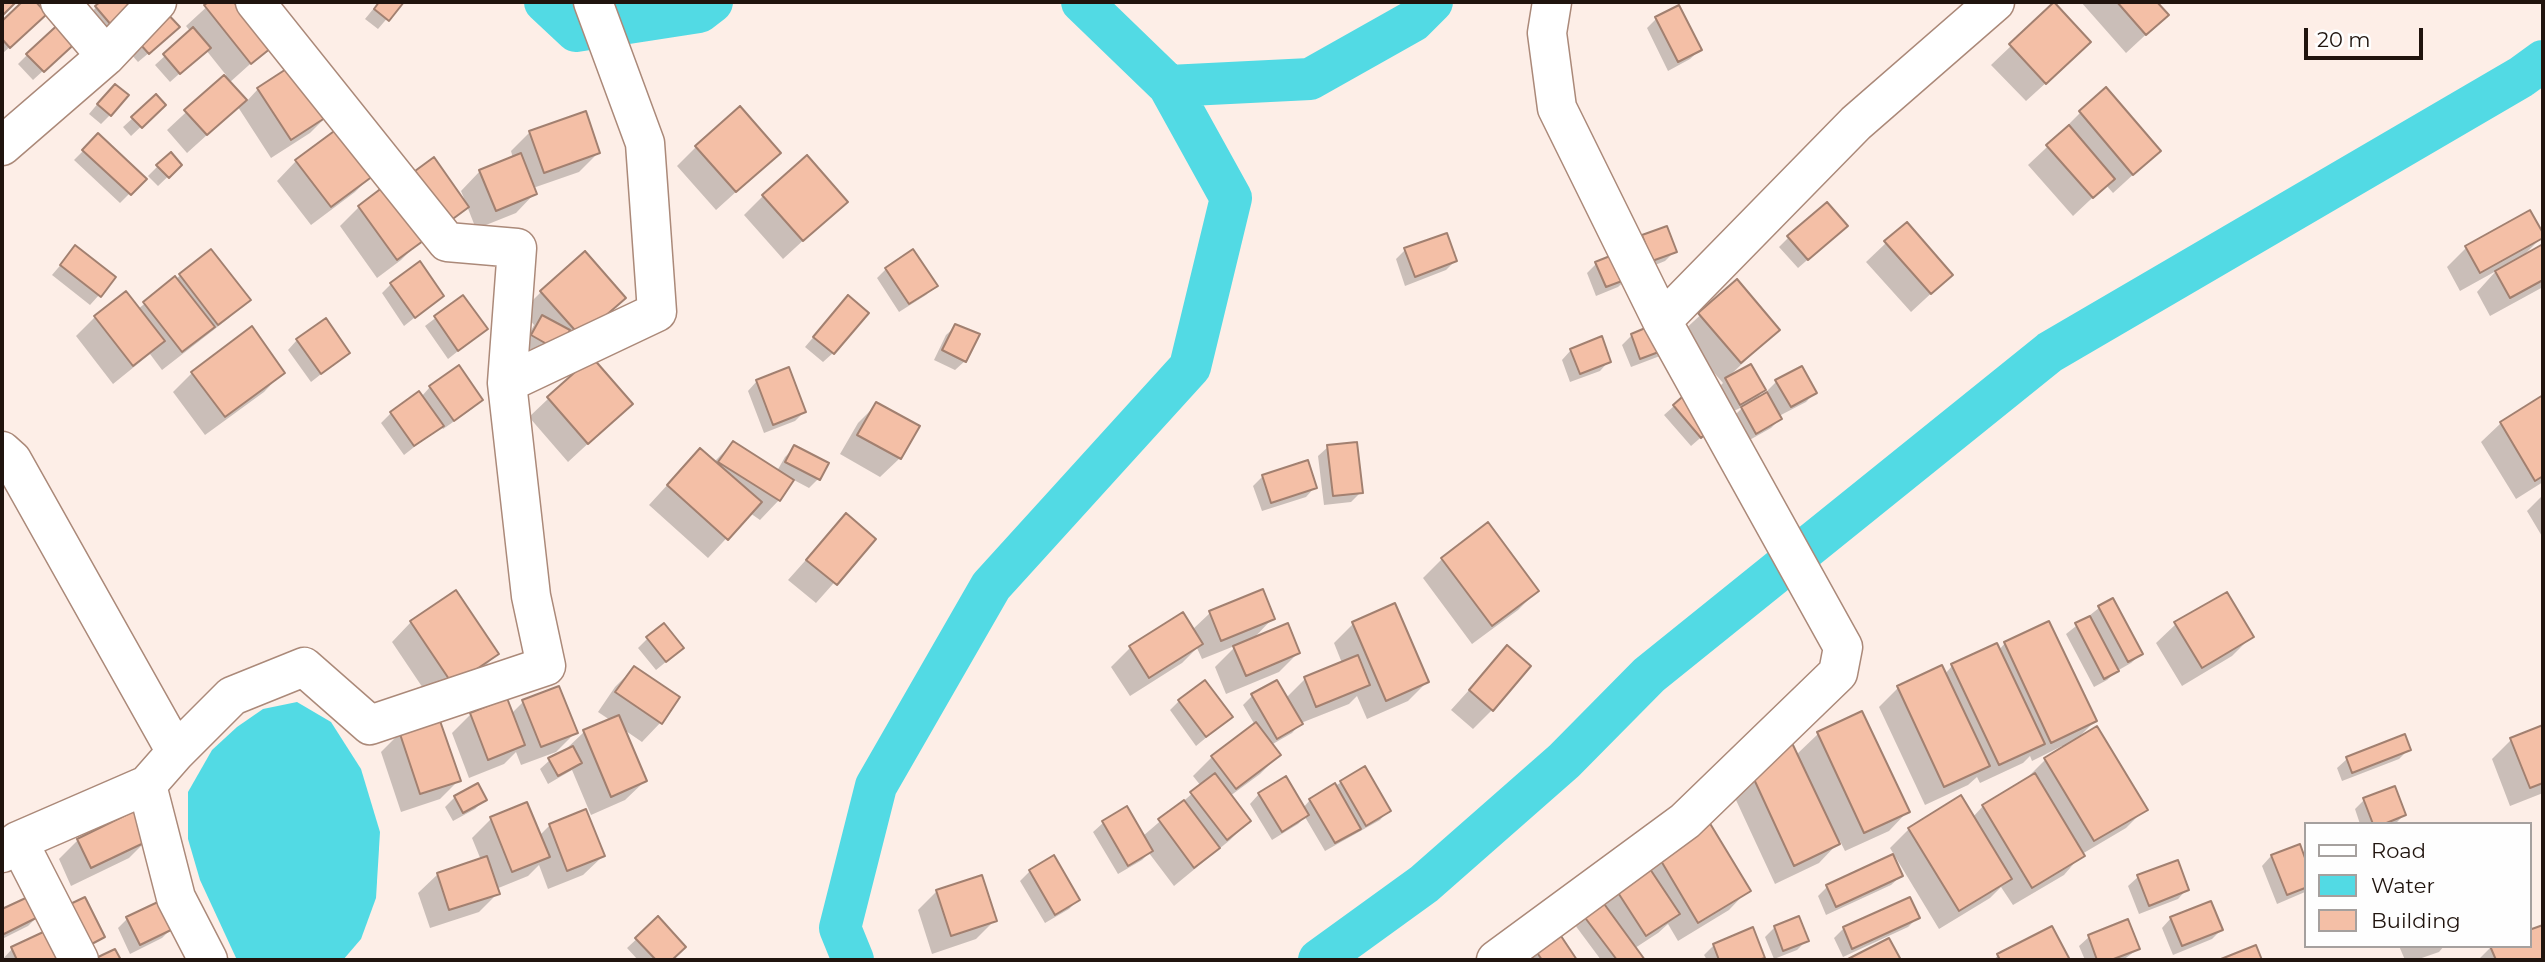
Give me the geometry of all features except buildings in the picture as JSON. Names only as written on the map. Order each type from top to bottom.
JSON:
[{"type":"street","points":[[60,2],[106,56]]},
{"type":"street","points":[[2,146],[106,56],[157,2]]},
{"type":"street","points":[[79,960],[10,847],[147,785],[232,696],[304,667],[370,724],[546,666],[531,596],[507,383],[517,248],[447,242],[256,2]]},
{"type":"street","points":[[507,383],[657,312],[645,143],[593,2]]},
{"type":"street","points":[[1496,960],[1685,821],[1838,673],[1843,647],[1662,321],[1557,108],[1547,33],[1552,2]]},
{"type":"street","points":[[1662,321],[1856,122],[1995,2]]},
{"type":"street","points":[[5,460],[176,752]]},
{"type":"street","points":[[147,785],[176,898],[208,960]]},
{"type":"water","points":[[297,702],[331,722],[361,769],[380,832],[376,898],[361,939],[343,960],[237,960],[200,880],[188,839],[188,792],[212,750],[237,727],[263,709]]},
{"type":"waterway","points":[[545,2],[576,31],[699,12],[712,2]]},
{"type":"waterway","points":[[1082,2],[1169,86],[1310,79],[1413,21],[1432,2]]},
{"type":"waterway","points":[[1319,960],[1424,884],[1564,761],[1649,675],[2050,352],[2521,77],[2543,61]]},
{"type":"waterway","points":[[853,960],[840,928],[876,786],[991,586],[1190,367],[1231,198],[1169,86]]}]
